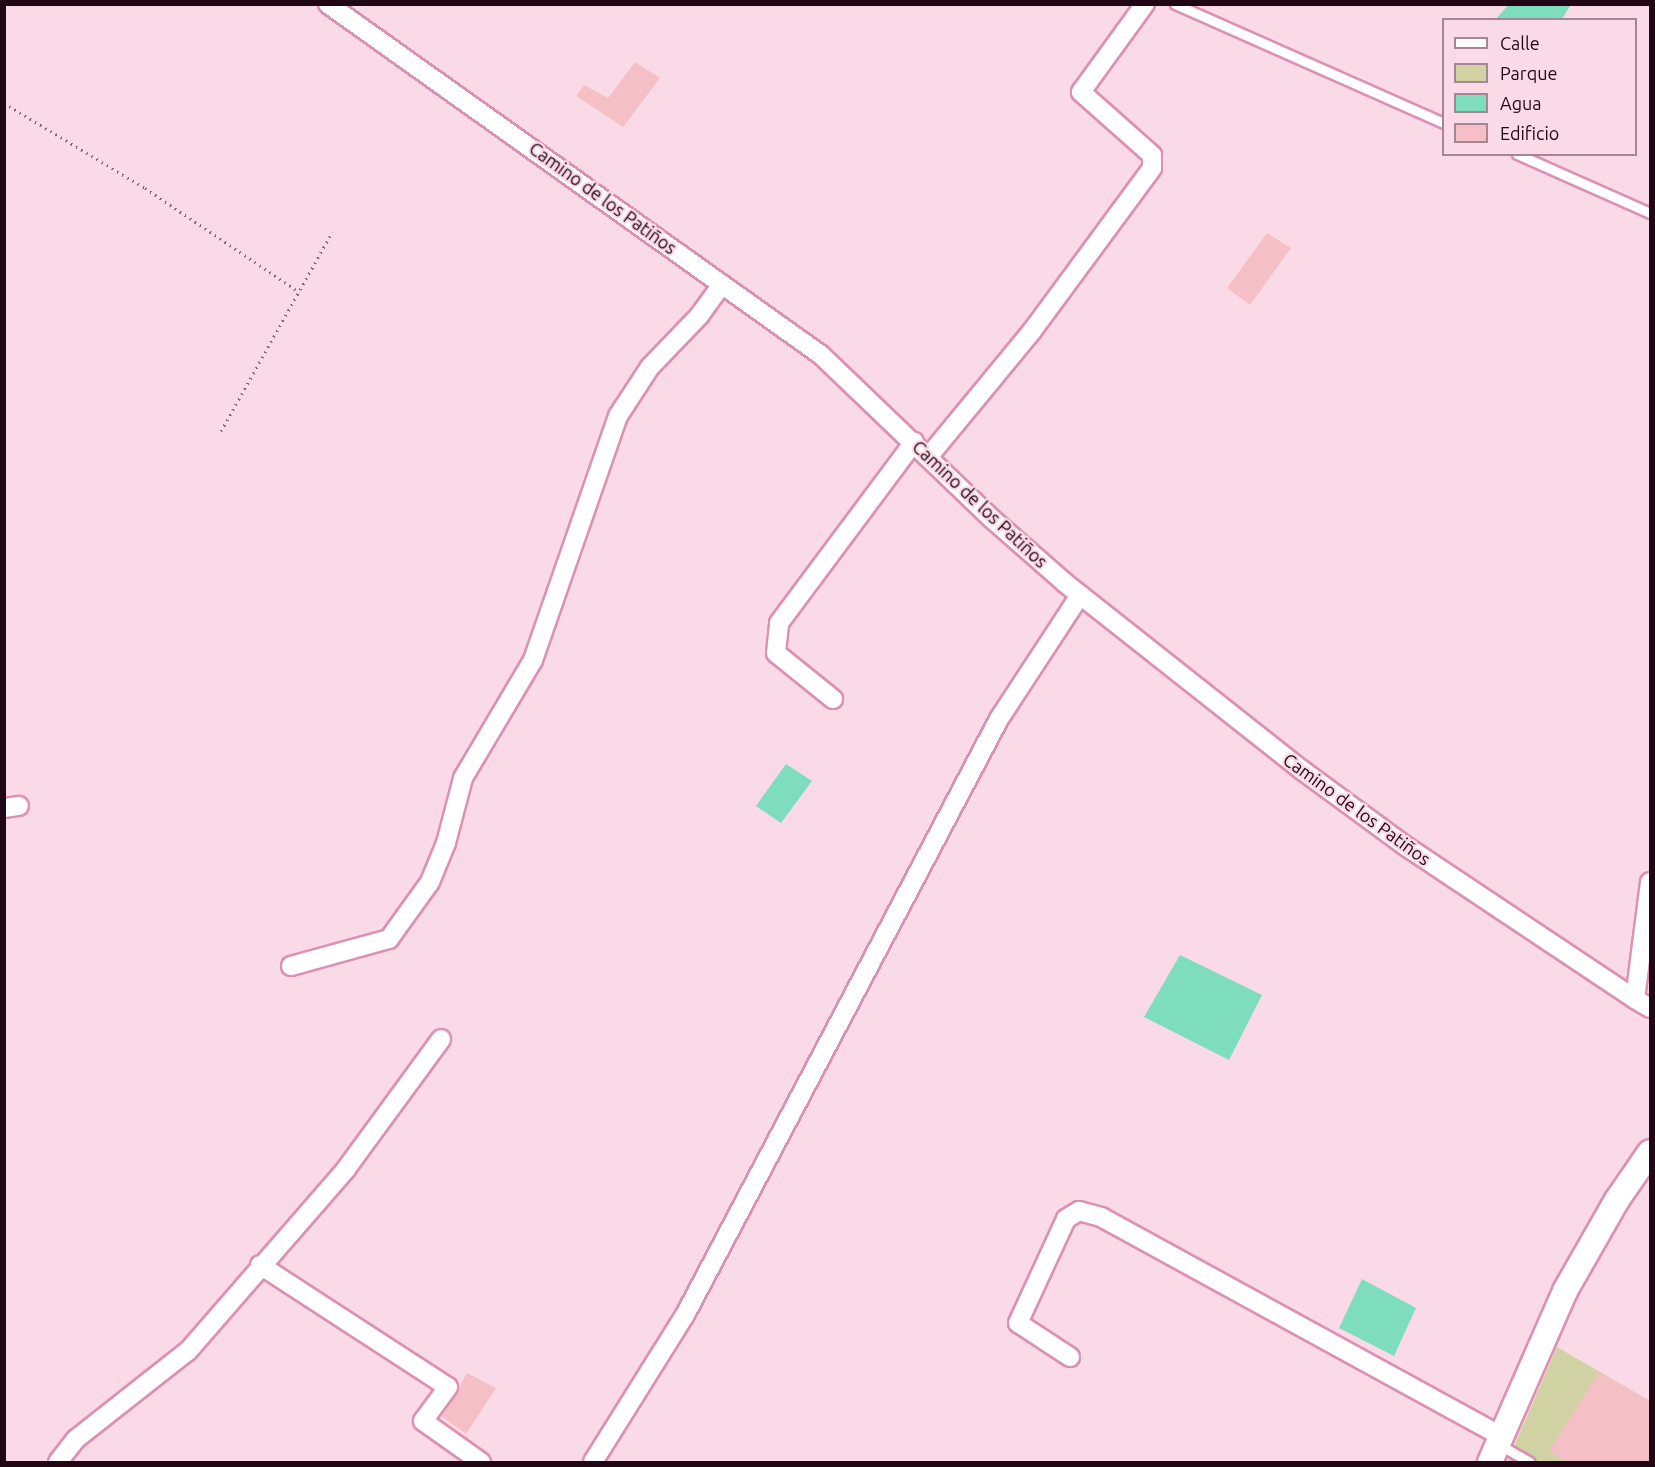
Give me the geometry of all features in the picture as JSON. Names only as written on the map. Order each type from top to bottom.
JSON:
[{"type":"main road","points":[[1496,1447],[1565,1291],[1617,1200],[1650,1152]]},
{"type":"street","name":"Camino de los Patiños","points":[[328,4],[821,355],[929,456],[992,519],[1080,595],[1302,770],[1397,840],[1643,1003]]},
{"type":"street","points":[[929,456],[1032,331],[1152,168],[1152,155],[1081,92],[1145,4]]},
{"type":"street","points":[[291,966],[389,939],[430,882],[446,843],[463,778],[533,660],[618,417],[650,367],[699,316],[722,284]]},
{"type":"street","points":[[834,699],[776,653],[779,623],[914,442]]},
{"type":"street","points":[[593,1462],[690,1305],[999,719],[1080,595]]},
{"type":"street","points":[[1643,1003],[1650,882]]},
{"type":"street","points":[[58,1462],[76,1439],[188,1351],[260,1264],[346,1169],[441,1040]]},
{"type":"street","points":[[1070,1357],[1018,1323],[1066,1219],[1079,1210],[1101,1217],[1496,1447]]},
{"type":"street","points":[[260,1264],[448,1387],[423,1421],[481,1462]]},
{"type":"lane","points":[[1175,4],[1442,123]]},
{"type":"lane","points":[[1522,156],[1650,213]]},
{"type":"lane","points":[[1496,1447],[1529,1462]]},
{"type":"path","points":[[4,104],[145,188],[299,292]]},
{"type":"path","points":[[221,431],[332,232]]},
{"type":"green space","points":[[1557,1347],[1650,1401],[1650,1462],[1507,1462]]},
{"type":"water","points":[[1509,4],[1568,4],[1570,6],[1563,18],[1497,18]]},
{"type":"water","points":[[786,764],[812,781],[781,823],[756,806]]},
{"type":"water","points":[[1180,955],[1262,995],[1229,1060],[1144,1017]]},
{"type":"water","points":[[1362,1279],[1416,1308],[1394,1356],[1339,1328]]},
{"type":"building","points":[[635,62],[660,78],[623,127],[576,96],[584,85],[608,98]]},
{"type":"building","points":[[1267,233],[1291,248],[1250,305],[1227,288]]},
{"type":"building","points":[[1599,1372],[1650,1401],[1650,1462],[1567,1462],[1549,1451]]},
{"type":"building","points":[[467,1373],[496,1388],[466,1434],[442,1417]]}]
